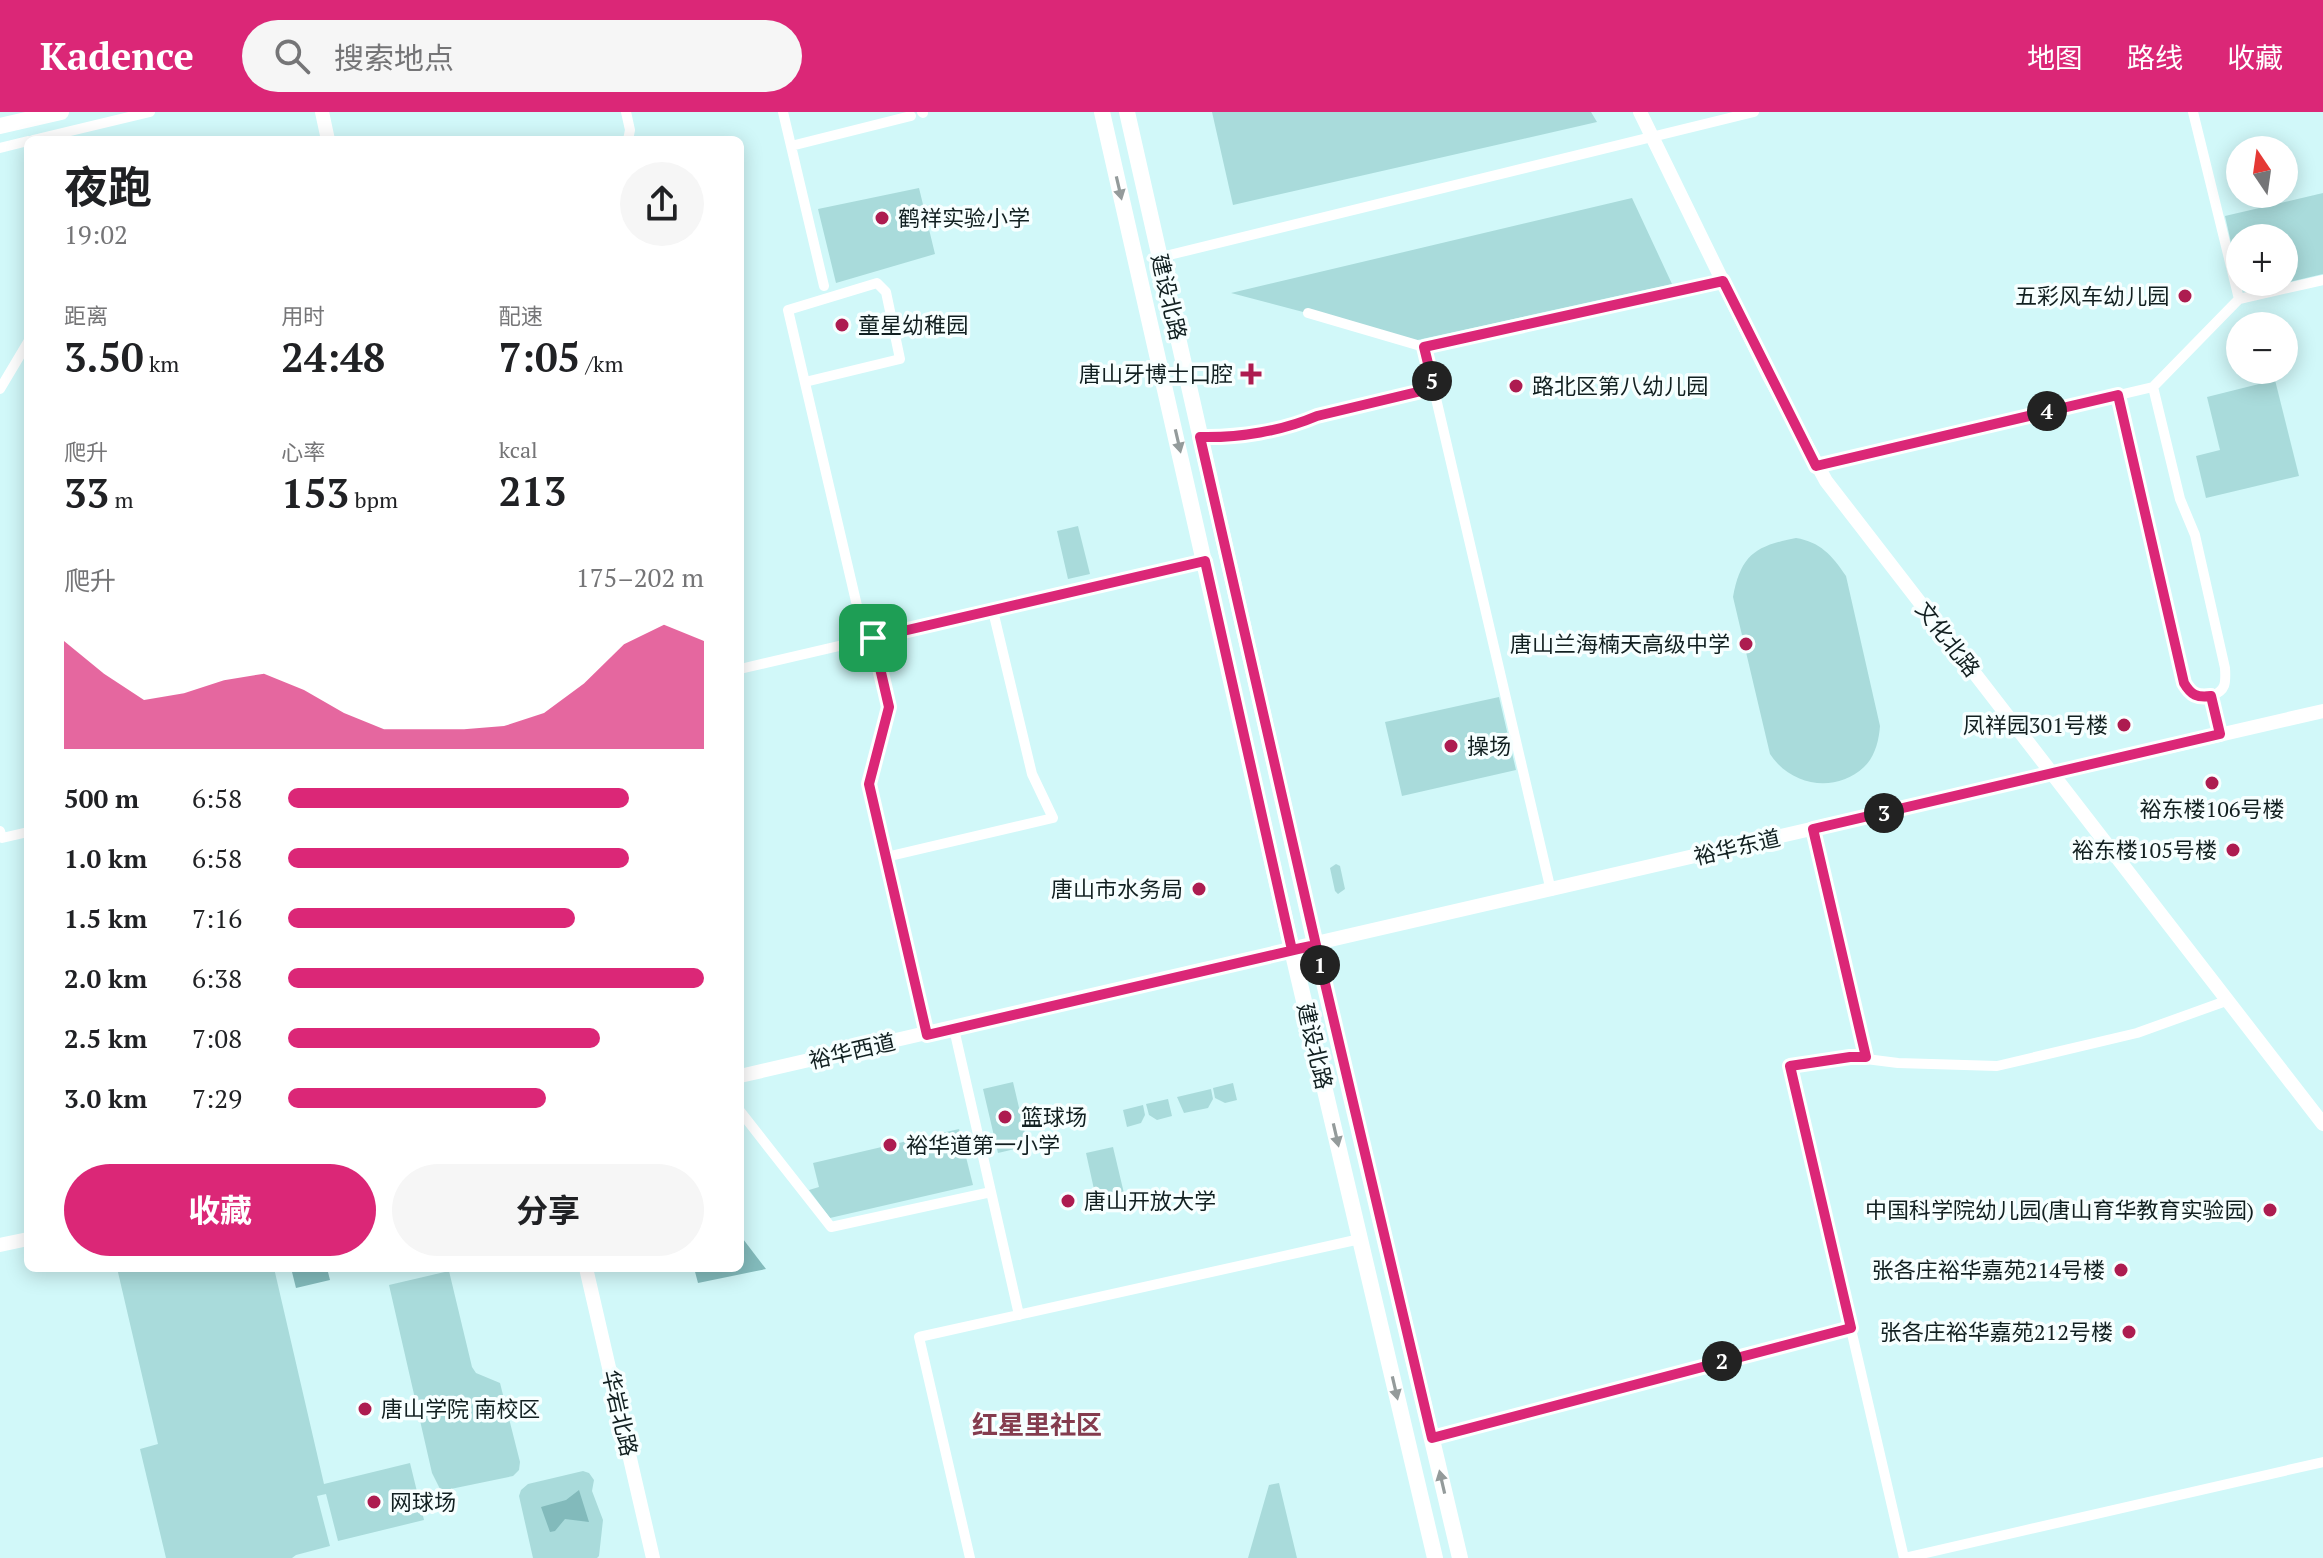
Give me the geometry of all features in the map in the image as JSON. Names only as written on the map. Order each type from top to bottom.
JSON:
[{"type":"main road","points":[[0,126],[61,112]]},
{"type":"main road","name":"建设北路","points":[[1102,112],[1292,950],[1435,1558]]},
{"type":"main road","name":"建设北路","points":[[1127,112],[1316,945],[1460,1558]]},
{"type":"street","points":[[51,136],[150,112]]},
{"type":"street","points":[[322,112],[327,136]]},
{"type":"street","points":[[626,112],[629,136]]},
{"type":"street","points":[[783,112],[824,286]]},
{"type":"street","name":"文化北路","points":[[1640,112],[1816,466],[2323,1124]]},
{"type":"street","points":[[1161,257],[1754,112]]},
{"type":"street","points":[[2193,112],[2239,299]]},
{"type":"street","points":[[791,146],[911,116]]},
{"type":"street","points":[[0,148],[24,142]]},
{"type":"street","points":[[1816,466],[2153,387],[2239,299],[2323,280]]},
{"type":"street","points":[[1308,313],[1424,347],[1723,281]]},
{"type":"street","points":[[805,382],[900,359],[886,292],[877,283],[788,310],[805,382],[869,639],[889,707],[869,784],[927,1035]]},
{"type":"street","points":[[1424,347],[1551,891]]},
{"type":"street","points":[[0,389],[24,349]]},
{"type":"street","points":[[2118,395],[2184,683],[2190,693],[2200,698],[2211,696],[2220,693],[2226,684],[2225,668],[2195,535],[2180,499],[2153,387]]},
{"type":"street","points":[[1200,437],[1227,438],[1434,388]]},
{"type":"street","points":[[744,668],[1205,561]]},
{"type":"street","points":[[886,857],[1053,818],[1032,774],[993,611]]},
{"type":"street","points":[[2211,696],[2220,734]]},
{"type":"street","name":"裕华东道","points":[[1292,950],[2323,711]]},
{"type":"street","points":[[1813,829],[1866,1057]]},
{"type":"street","points":[[1,835],[24,832]]},
{"type":"street","name":"裕华西道","points":[[744,1075],[1292,950]]},
{"type":"street","points":[[2226,1001],[2137,1033],[1997,1066],[1898,1063],[1866,1057],[1790,1066],[1904,1558],[2323,1462]]},
{"type":"street","points":[[954,1029],[1019,1315]]},
{"type":"street","points":[[744,1116],[831,1227],[991,1192]]},
{"type":"street","points":[[970,1558],[919,1337],[1360,1239]]},
{"type":"street","points":[[0,1245],[24,1240]]},
{"type":"street","name":"华岩北路","points":[[587,1272],[653,1558]]},
{"type":"street","points":[[1432,1438],[1851,1328]]},
{"type":"shaded area","points":[[1212,112],[1591,112],[1597,122],[1233,205]]},
{"type":"shaded area","points":[[919,188],[935,254],[836,283],[818,209]]},
{"type":"shaded area","points":[[2323,193],[2323,274],[2298,280],[2298,224],[2227,224],[2225,216],[2259,208],[2298,208],[2298,199]]},
{"type":"shaded area","points":[[1632,198],[1672,284],[1413,341],[1231,293]]},
{"type":"shaded area","points":[[2259,384],[2276,384],[2299,476],[2206,498],[2196,456],[2220,450],[2207,397]]},
{"type":"shaded area","points":[[1078,526],[1090,574],[1068,579],[1057,531]]},
{"type":"shaded area","points":[[1796,538],[1825,551],[1846,576],[1880,726],[1876,748],[1868,763],[1852,776],[1827,783],[1814,783],[1789,773],[1770,754],[1733,597],[1740,571],[1752,555],[1770,545]]},
{"type":"shaded area","name":"操场","points":[[1499,697],[1516,770],[1402,796],[1385,722]]},
{"type":"shaded area","points":[[1336,864],[1340,866],[1345,889],[1338,894],[1330,868]]},
{"type":"shaded area","name":"篮球场","points":[[1013,1082],[1028,1146],[998,1153],[983,1089]]},
{"type":"shaded area","points":[[1233,1083],[1237,1100],[1225,1103],[1215,1098],[1213,1088]]},
{"type":"shaded area","points":[[1211,1089],[1213,1099],[1208,1108],[1184,1113],[1177,1097]]},
{"type":"shaded area","points":[[1168,1099],[1172,1116],[1157,1120],[1149,1115],[1146,1104]]},
{"type":"shaded area","points":[[1143,1105],[1145,1115],[1141,1123],[1127,1127],[1123,1110]]},
{"type":"shaded area","points":[[959,1129],[973,1185],[830,1218],[809,1190],[819,1187],[813,1163]]},
{"type":"shaded area","points":[[1113,1147],[1127,1206],[1099,1212],[1086,1153]]},
{"type":"shaded area","points":[[744,1240],[766,1269],[698,1283],[695,1272],[744,1272]]},
{"type":"shaded area","points":[[118,1272],[275,1272],[324,1484],[410,1463],[424,1520],[338,1541],[326,1494],[317,1496],[330,1546],[292,1558],[166,1558],[140,1449],[158,1444]]},
{"type":"shaded area","points":[[292,1272],[328,1272],[330,1280],[296,1288]]},
{"type":"shaded area","points":[[449,1272],[472,1367],[476,1373],[500,1383],[520,1462],[519,1470],[513,1476],[441,1491],[432,1473],[389,1285]]},
{"type":"shaded area","points":[[583,1471],[594,1480],[592,1491],[603,1520],[599,1556],[533,1558],[519,1496],[521,1490],[528,1484]]},
{"type":"shaded area","points":[[1279,1483],[1297,1558],[1248,1558],[1269,1485]]},
{"type":"shaded area","points":[[579,1490],[589,1522],[565,1519],[555,1531],[550,1532],[541,1507],[566,1500]]},
{"type":"place","name":"鹤祥实验小学","points":[[882,218]]},
{"type":"place","name":"五彩风车幼儿园","points":[[2185,296]]},
{"type":"place","name":"童星幼稚园","points":[[842,325]]},
{"type":"place","name":"唐山牙博士口腔","points":[[1251,374]]},
{"type":"place","name":"路北区第八幼儿园","points":[[1516,386]]},
{"type":"place","name":"唐山兰海楠天高级中学","points":[[1746,644]]},
{"type":"place","name":"凤祥园301号楼","points":[[2124,725]]},
{"type":"place","name":"操场","points":[[1451,746]]},
{"type":"place","name":"裕东楼106号楼","points":[[2212,783]]},
{"type":"place","name":"裕东楼105号楼","points":[[2233,850]]},
{"type":"place","name":"唐山市水务局","points":[[1199,889]]},
{"type":"place","name":"篮球场","points":[[1005,1117]]},
{"type":"place","name":"裕华道第一小学","points":[[890,1145]]},
{"type":"place","name":"唐山开放大学","points":[[1068,1201]]},
{"type":"place","name":"中国科学院幼儿园(唐山育华教育实验园)","points":[[2270,1210]]},
{"type":"place","name":"张各庄裕华嘉苑214号楼","points":[[2121,1270]]},
{"type":"place","name":"张各庄裕华嘉苑212号楼","points":[[2129,1332]]},
{"type":"place","name":"唐山学院 南校区","points":[[365,1409]]},
{"type":"place","name":"网球场","points":[[374,1502]]},
{"type":"district","name":"红星里社区","points":[[1037,1425]]},
{"type":"route","points":[[873,638],[889,707],[869,784],[927,1035],[1316,945],[1200,437],[1227,438],[1434,388],[1424,347],[1723,281],[1816,466],[2118,395],[2184,683],[2190,693],[2200,698],[2211,696],[2220,734],[1813,829],[1866,1057],[1790,1066],[1851,1328],[1432,1438],[1316,945],[1292,950],[1205,561],[873,638]]}]
